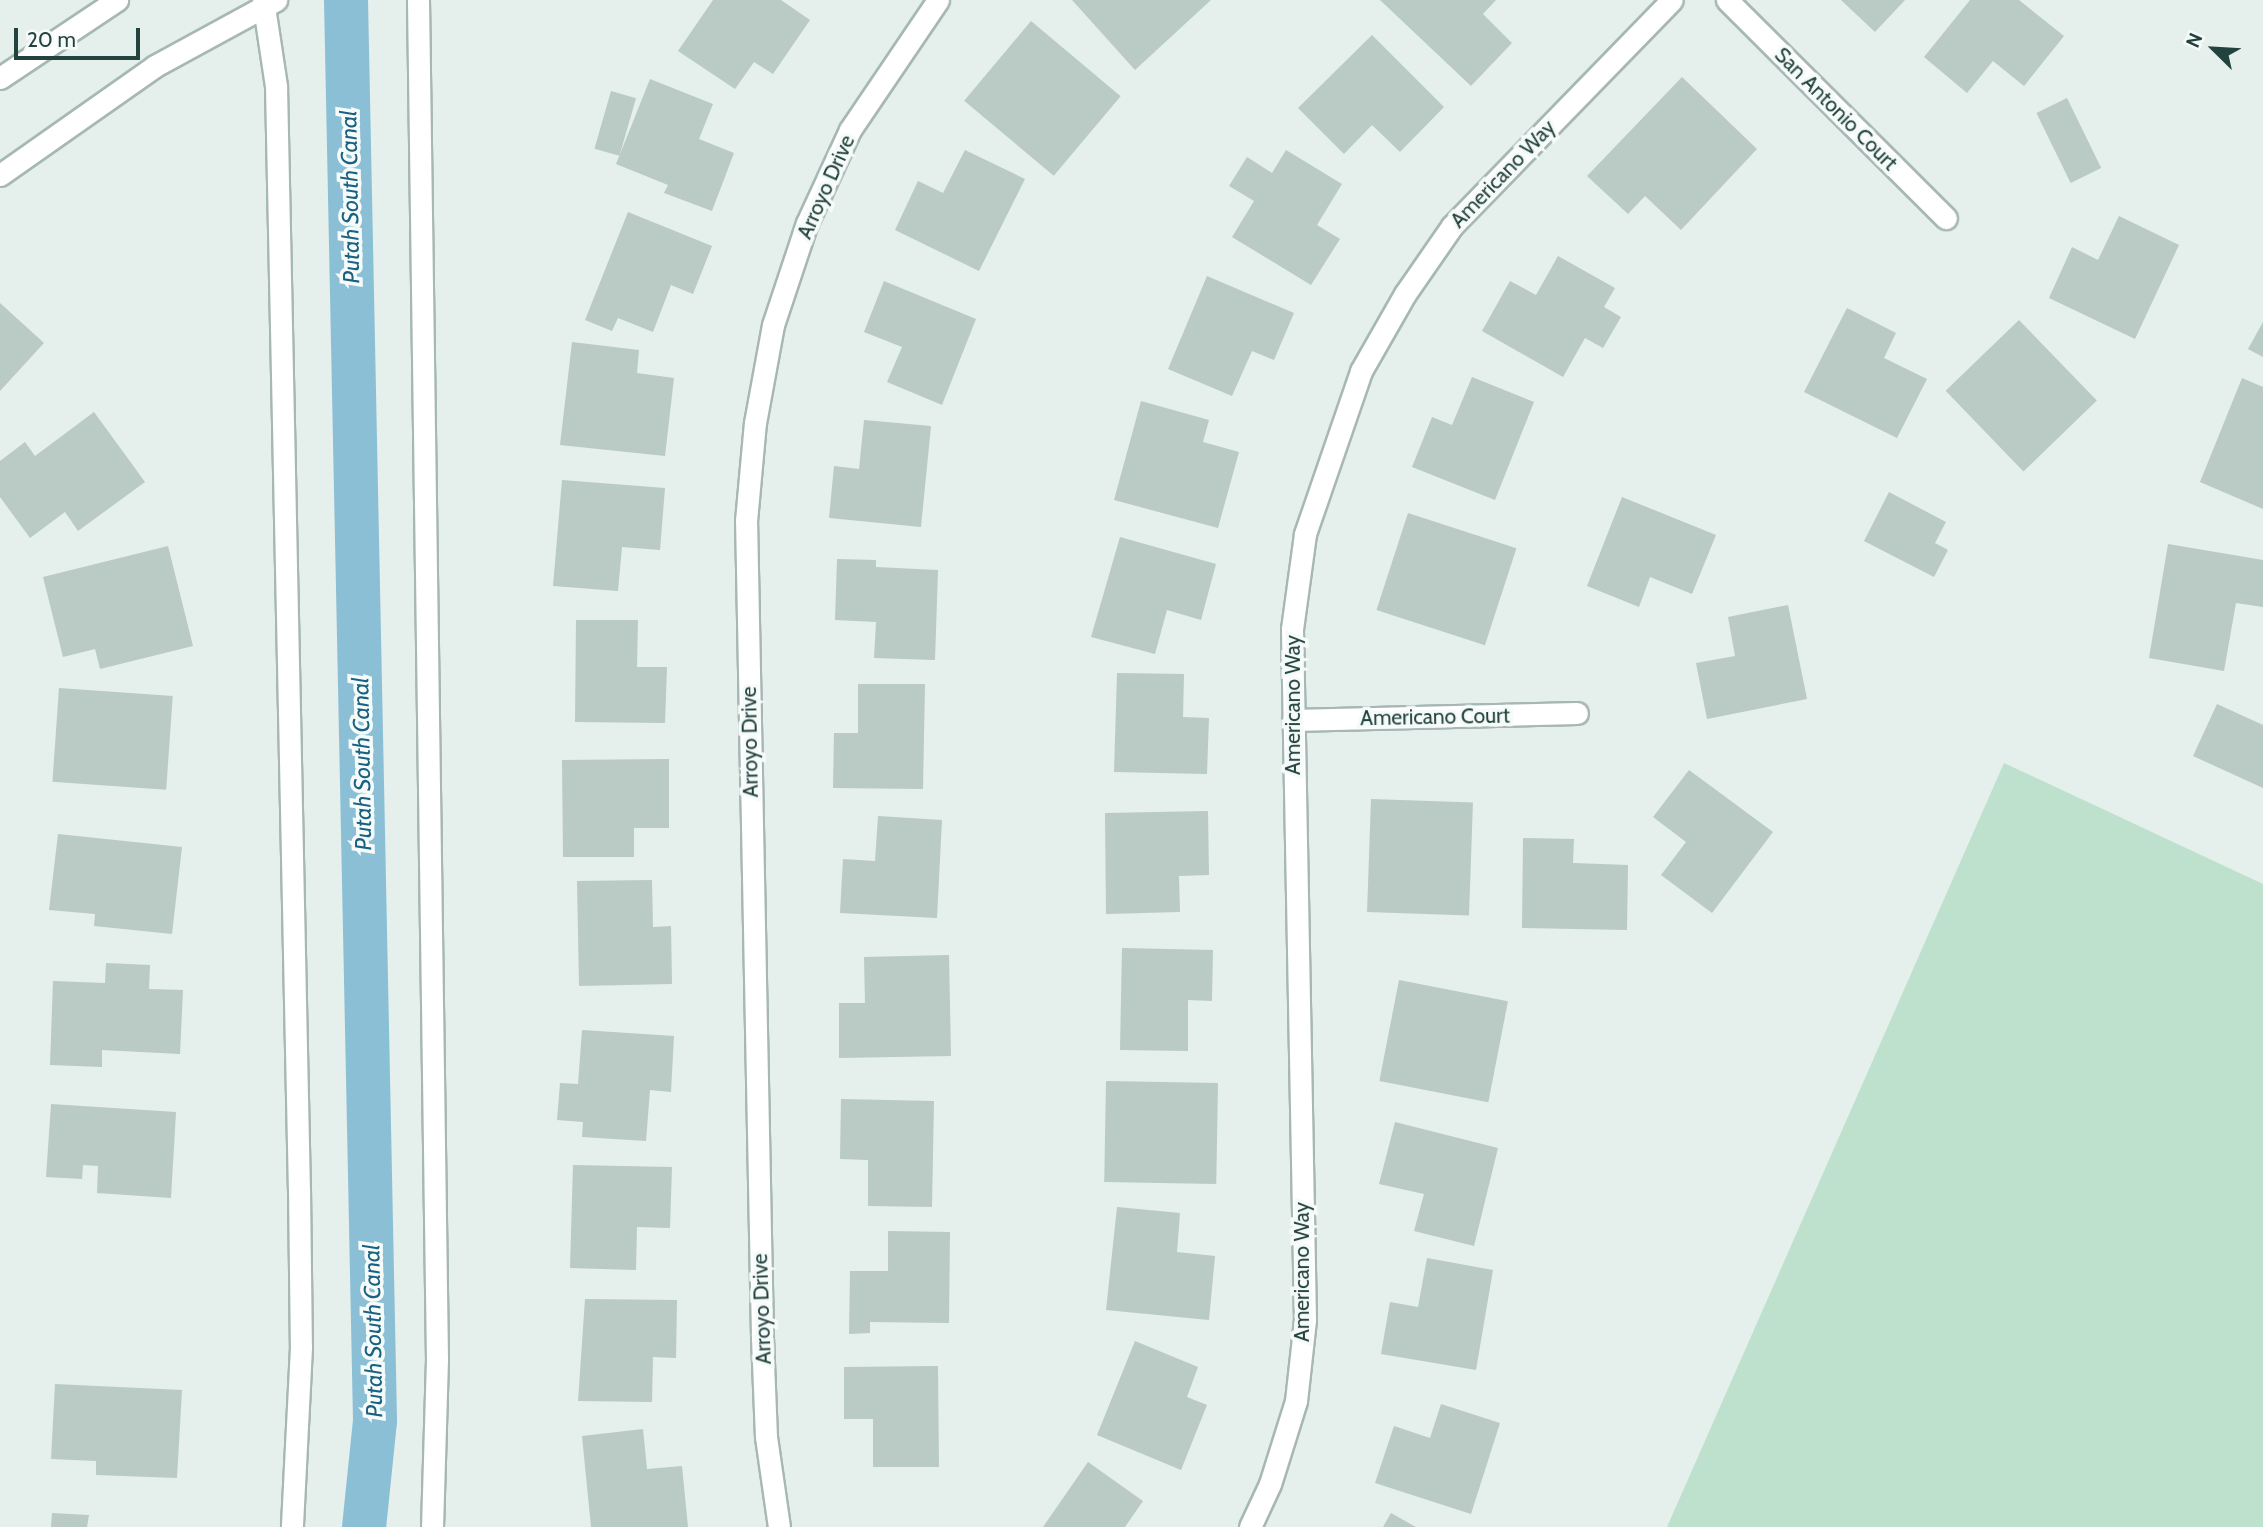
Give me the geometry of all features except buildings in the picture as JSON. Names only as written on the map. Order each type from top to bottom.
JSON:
[{"type":"street","points":[[0,78],[117,0]]},
{"type":"street","points":[[418,0],[437,1359],[432,1527]]},
{"type":"street","name":"Arroyo Drive","points":[[779,1527],[766,1437],[762,1336],[746,521],[755,423],[774,325],[807,223],[850,130],[938,0]]},
{"type":"street","name":"Americano Way","points":[[1250,1527],[1270,1484],[1296,1402],[1305,1320],[1292,629],[1306,534],[1361,371],[1405,294],[1452,226],[1672,0]]},
{"type":"street","name":"San Antonio Court","points":[[1727,0],[1946,218]]},
{"type":"street","points":[[0,175],[155,65],[267,2],[276,86],[299,1189],[301,1347],[292,1527]]},
{"type":"street","name":"Americano Court","points":[[1293,720],[1577,713]]},
{"type":"green space","points":[[2004,763],[2263,884],[2263,1527],[1667,1527]]},
{"type":"waterway","name":"Putah South Canal","points":[[346,0],[375,1421],[364,1527]]}]
